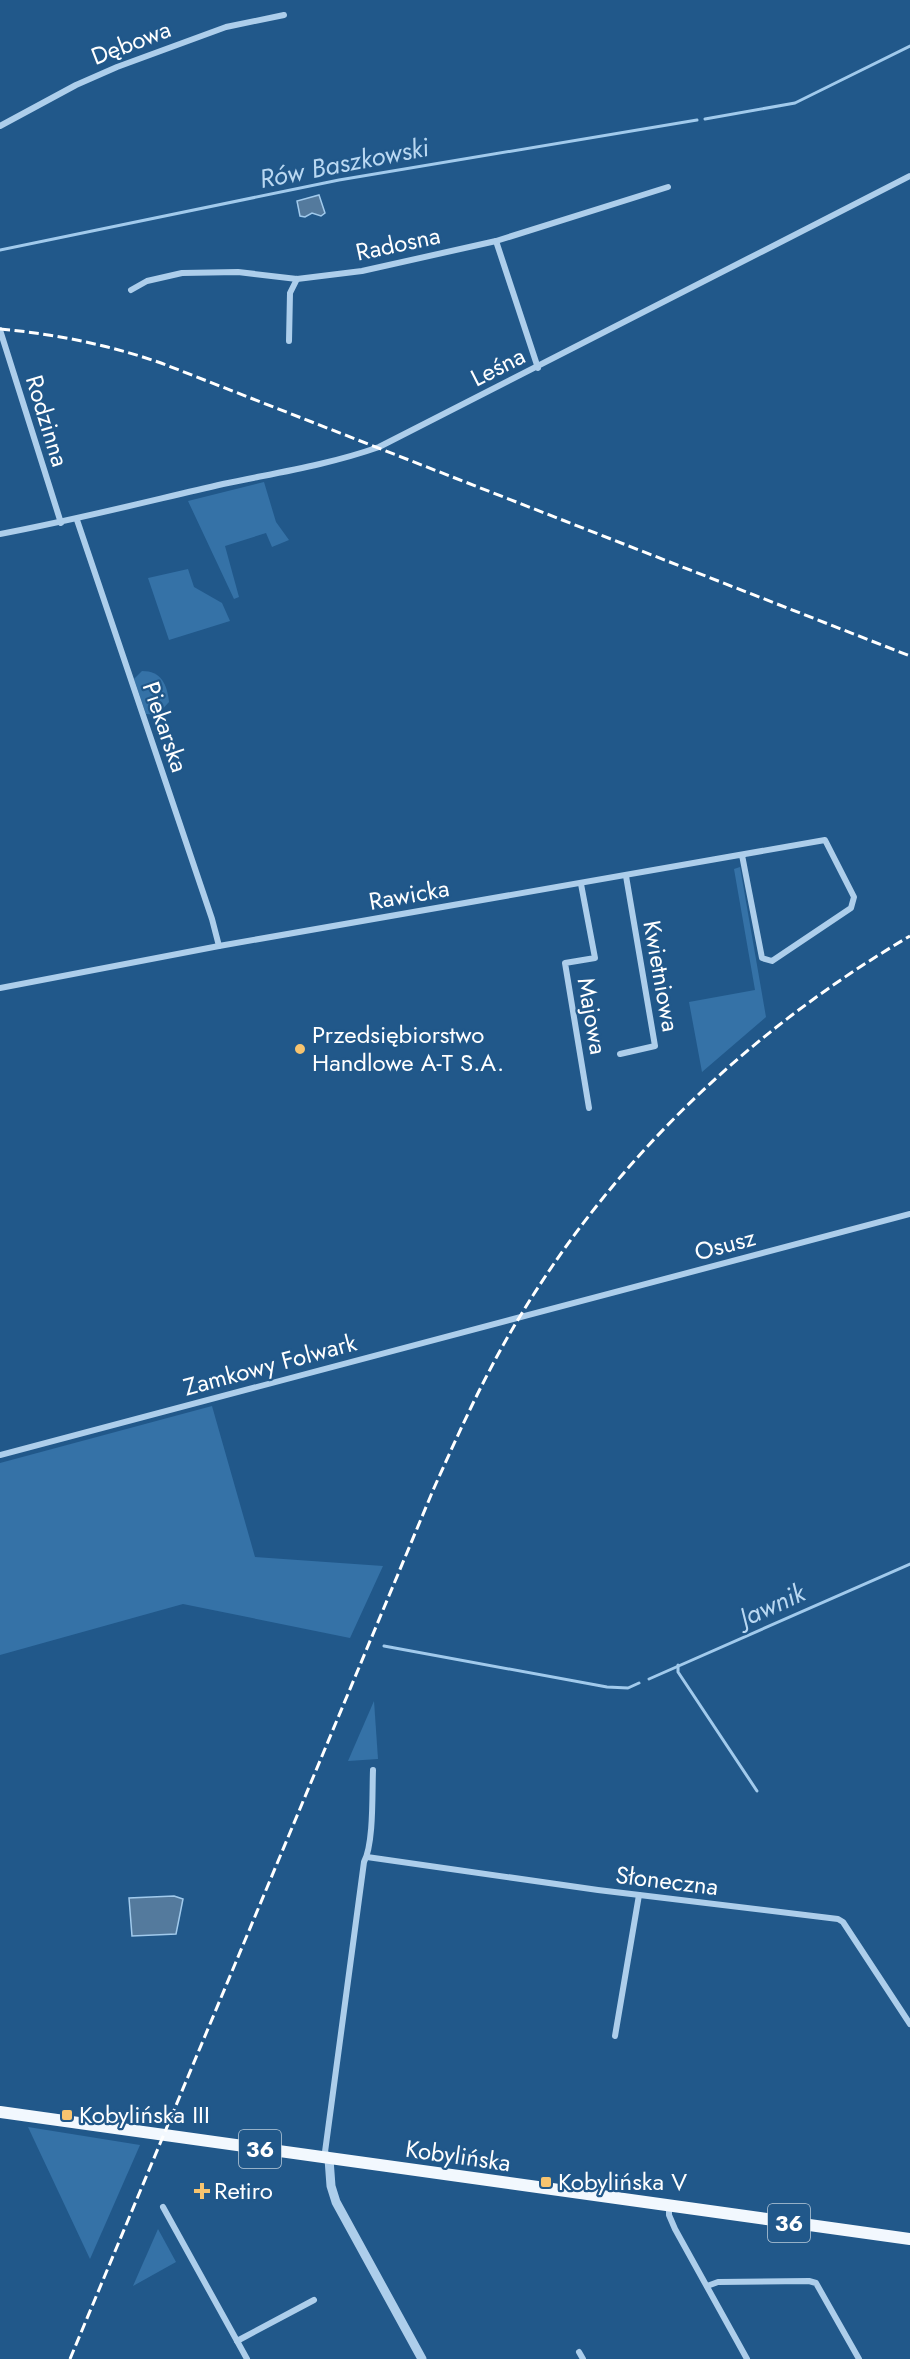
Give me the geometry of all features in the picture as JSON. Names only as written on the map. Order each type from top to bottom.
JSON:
[{"type":"main road","name":"Kobylińska","points":[[0,2112],[910,2239]]},
{"type":"street","name":"Dębowa","points":[[0,126],[76,85],[117,67],[226,27],[284,15]]},
{"type":"street","name":"Leśna","points":[[0,534],[77,520],[360,454],[379,447],[538,368],[910,176]]},
{"type":"street","name":"Radosna","points":[[131,290],[147,281],[182,273],[238,272],[297,279],[362,271],[496,242],[668,187]]},
{"type":"street","points":[[496,242],[538,368]]},
{"type":"street","points":[[289,341],[290,293],[297,279]]},
{"type":"street","name":"Rodzinna","points":[[0,330],[61,523]]},
{"type":"street","name":"Piekarska","points":[[77,520],[205,897],[219,946]]},
{"type":"street","name":"Rawicka","points":[[0,988],[219,946],[825,840],[854,897],[851,908],[771,961],[762,958],[742,855]]},
{"type":"street","name":"Kwietniowa","points":[[620,1054],[655,1046],[626,876]]},
{"type":"street","name":"Majowa","points":[[581,884],[595,958],[565,963],[589,1108]]},
{"type":"street","name":"Osusz","points":[[549,1310],[910,1214]]},
{"type":"street","name":"Zamkowy Folwark","points":[[0,1455],[549,1310]]},
{"type":"street","points":[[374,1770],[367,1857],[364,1862],[325,2152],[329,2159],[336,2202],[422,2359]]},
{"type":"street","name":"Słoneczna","points":[[367,1857],[639,1895],[838,1919],[843,1922],[910,2024]]},
{"type":"street","points":[[615,2036],[639,1895]]},
{"type":"street","points":[[669,2206],[670,2219],[747,2359]]},
{"type":"street","points":[[163,2207],[247,2359]]},
{"type":"street","points":[[707,2286],[718,2282],[809,2281],[816,2283],[859,2359]]},
{"type":"street","points":[[237,2341],[314,2301]]},
{"type":"street","points":[[579,2352],[583,2359]]},
{"type":"shaded area","points":[[319,195],[325,213],[321,216],[312,213],[305,217],[300,216],[297,201]]},
{"type":"shaded area","points":[[264,482],[276,522],[289,540],[272,547],[266,533],[225,546],[239,597],[234,599],[188,501]]},
{"type":"shaded area","points":[[188,569],[194,587],[222,603],[230,621],[169,640],[148,578]]},
{"type":"shaded area","points":[[142,671],[154,673],[165,684],[169,702],[157,715],[146,714],[134,679]]},
{"type":"shaded area","points":[[740,867],[766,1017],[702,1072],[689,1002],[755,990],[734,869]]},
{"type":"shaded area","points":[[212,1406],[255,1557],[383,1566],[350,1638],[183,1604],[0,1655],[0,1463]]},
{"type":"shaded area","points":[[374,1701],[378,1759],[348,1761]]},
{"type":"shaded area","points":[[174,1896],[183,1899],[176,1934],[132,1936],[129,1898]]},
{"type":"shaded area","points":[[28,2127],[140,2145],[90,2259]]},
{"type":"shaded area","points":[[158,2229],[176,2262],[133,2286]]},
{"type":"waterway","name":"Rów Baszkowski","points":[[705,119],[795,103],[910,46]]},
{"type":"waterway","name":"Rów Baszkowski","points":[[0,250],[339,180],[697,120]]},
{"type":"waterway","name":"Jawnik","points":[[649,1679],[910,1564]]},
{"type":"waterway","name":"Jawnik","points":[[384,1646],[607,1687],[628,1688],[639,1683]]},
{"type":"waterway","points":[[678,1665],[678,1672],[757,1791]]},
{"type":"railway","points":[[0,329],[82,341],[161,363],[910,656]]},
{"type":"railway","points":[[70,2359],[434,1488],[507,1338],[557,1260],[598,1204],[690,1102],[741,1056],[795,1013],[851,973],[910,936]]},
{"type":"place","name":"Przedsiębiorstwo Handlowe A-T S.A.","points":[[300,1049]]},
{"type":"place","name":"Kobylińska III","points":[[67,2115]]},
{"type":"place","name":"Kobylińska V","points":[[546,2182]]},
{"type":"place","name":"Retiro","points":[[202,2191]]}]
